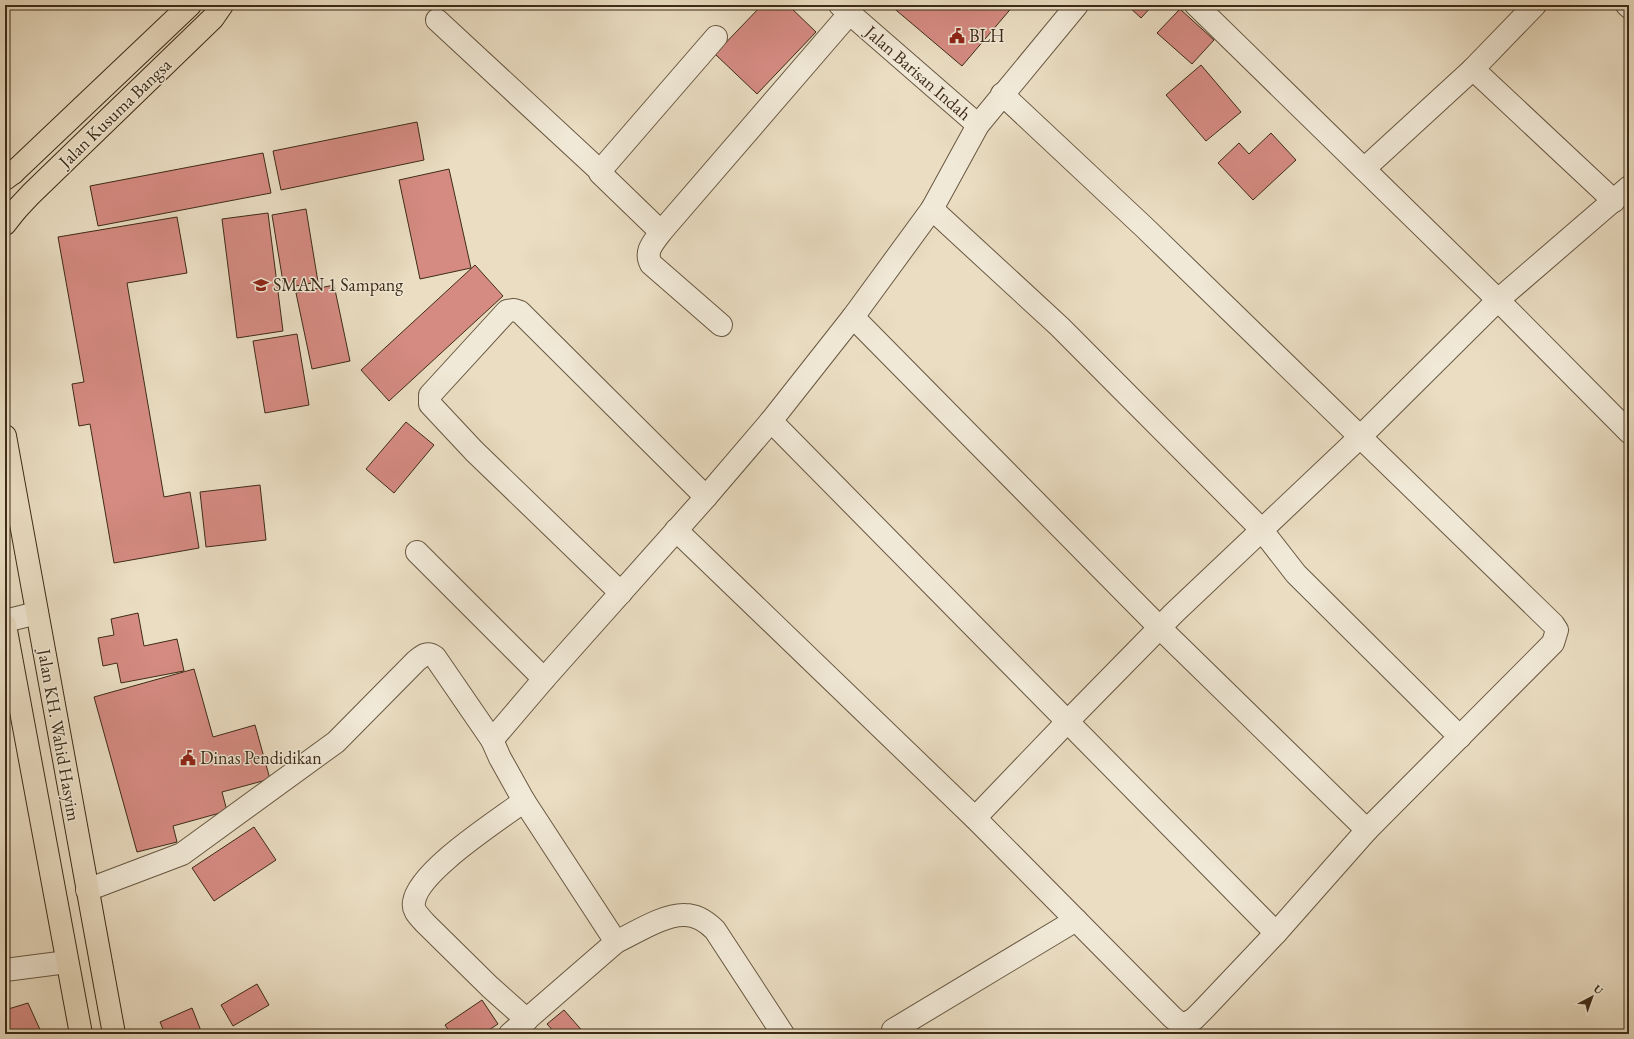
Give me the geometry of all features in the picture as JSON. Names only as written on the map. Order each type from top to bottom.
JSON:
[{"type":"main road","name":"Jalan Kusuma Bangsa","points":[[8,176],[190,5]]},
{"type":"main road","name":"Jalan Kusuma Bangsa","points":[[9,217],[213,18],[222,5]]},
{"type":"main road","name":"Jalan KH. Wahid Hasyim","points":[[5,436],[114,1034]]},
{"type":"main road","name":"Jalan KH. Wahid Hasyim","points":[[5,625],[81,1034]]},
{"type":"street","points":[[492,740],[771,421],[853,317],[932,209],[978,125],[1002,94],[1077,5]]},
{"type":"street","points":[[1196,5],[1498,300],[1629,432]]},
{"type":"street","points":[[1364,169],[1473,69],[1534,5]]},
{"type":"street","points":[[721,325],[651,264],[647,254],[650,247],[661,232],[845,10]]},
{"type":"street","name":"Jalan Barisan Indah","points":[[845,10],[978,125]]},
{"type":"street","points":[[437,20],[600,171],[600,174],[661,232]]},
{"type":"street","points":[[600,171],[716,37]]},
{"type":"street","points":[[975,818],[1160,628],[1261,529],[1360,437],[1498,300],[1624,194],[1473,69]]},
{"type":"street","points":[[676,530],[975,818],[1172,1017],[1178,1022],[1185,1024],[1198,1014],[1276,933],[1367,830],[1553,643],[1557,630],[1554,624],[1144,227],[1002,94]]},
{"type":"street","points":[[932,209],[1060,327],[1261,529],[1296,574],[1460,737]]},
{"type":"street","points":[[621,593],[474,451],[430,404],[430,395],[507,311],[514,310],[520,312],[706,497]]},
{"type":"street","points":[[853,317],[1160,628],[1367,830]]},
{"type":"street","points":[[771,421],[1276,933]]},
{"type":"street","points":[[417,552],[544,679]]},
{"type":"street","points":[[5,621],[38,613]]},
{"type":"street","points":[[87,890],[182,854],[336,742],[416,661],[426,654],[431,654],[435,657],[492,740],[500,758],[524,801],[616,942]]},
{"type":"street","points":[[524,801],[438,867],[416,894],[413,904],[415,912],[425,923],[490,987],[527,1020]]},
{"type":"street","points":[[510,1034],[616,942],[652,924],[674,916],[686,915],[707,922],[715,930],[783,1034]]},
{"type":"street","points":[[893,1030],[1076,920]]},
{"type":"street","points":[[5,970],[67,962]]},
{"type":"building","points":[[762,5],[788,5],[816,32],[757,94],[715,54]]},
{"type":"building","name":"BLH","points":[[890,5],[1014,5],[962,66]]},
{"type":"building","points":[[1127,5],[1153,5],[1141,18]]},
{"type":"building","points":[[1180,9],[1214,40],[1192,64],[1157,33]]},
{"type":"building","points":[[1201,65],[1241,112],[1206,141],[1166,95]]},
{"type":"building","points":[[417,122],[424,160],[281,190],[273,151]]},
{"type":"building","points":[[1271,133],[1296,160],[1253,200],[1218,163],[1239,143],[1249,154]]},
{"type":"building","points":[[263,153],[271,193],[98,226],[90,186]]},
{"type":"building","points":[[449,169],[471,268],[420,279],[399,180]]},
{"type":"building","points":[[306,209],[318,282],[284,288],[272,215]]},
{"type":"building","points":[[268,213],[283,331],[237,338],[222,219]]},
{"type":"building","points":[[177,217],[187,273],[127,283],[164,497],[190,492],[199,548],[114,563],[90,424],[79,426],[72,384],[84,382],[58,237]]},
{"type":"building","points":[[475,265],[503,296],[389,401],[361,370]]},
{"type":"building","points":[[334,285],[350,361],[312,369],[296,293]]},
{"type":"building","points":[[297,334],[309,405],[265,413],[253,341]]},
{"type":"building","points":[[406,422],[434,445],[394,493],[366,469]]},
{"type":"building","points":[[260,485],[266,540],[206,547],[200,492]]},
{"type":"building","points":[[138,613],[144,646],[177,639],[184,671],[121,683],[117,663],[103,666],[98,638],[114,635],[111,619]]},
{"type":"building","name":"Dinas Pendidikan","points":[[194,669],[213,737],[255,725],[270,779],[222,792],[227,811],[173,826],[177,842],[137,852],[94,697]]},
{"type":"building","points":[[254,827],[276,860],[214,901],[192,868]]},
{"type":"building","points":[[257,984],[269,1005],[233,1026],[221,1005]]},
{"type":"building","points":[[482,1000],[498,1024],[483,1034],[451,1034],[445,1025]]},
{"type":"building","points":[[28,1003],[42,1034],[5,1034],[5,1010]]},
{"type":"building","points":[[192,1008],[201,1031],[194,1034],[165,1034],[160,1022]]},
{"type":"building","points":[[564,1010],[585,1034],[556,1034],[547,1024]]},
{"type":"place","name":"BLH","points":[[957,36]]},
{"type":"place","name":"SMAN 1 Sampang","points":[[261,285]]},
{"type":"place","name":"Dinas Pendidikan","points":[[188,758]]}]
